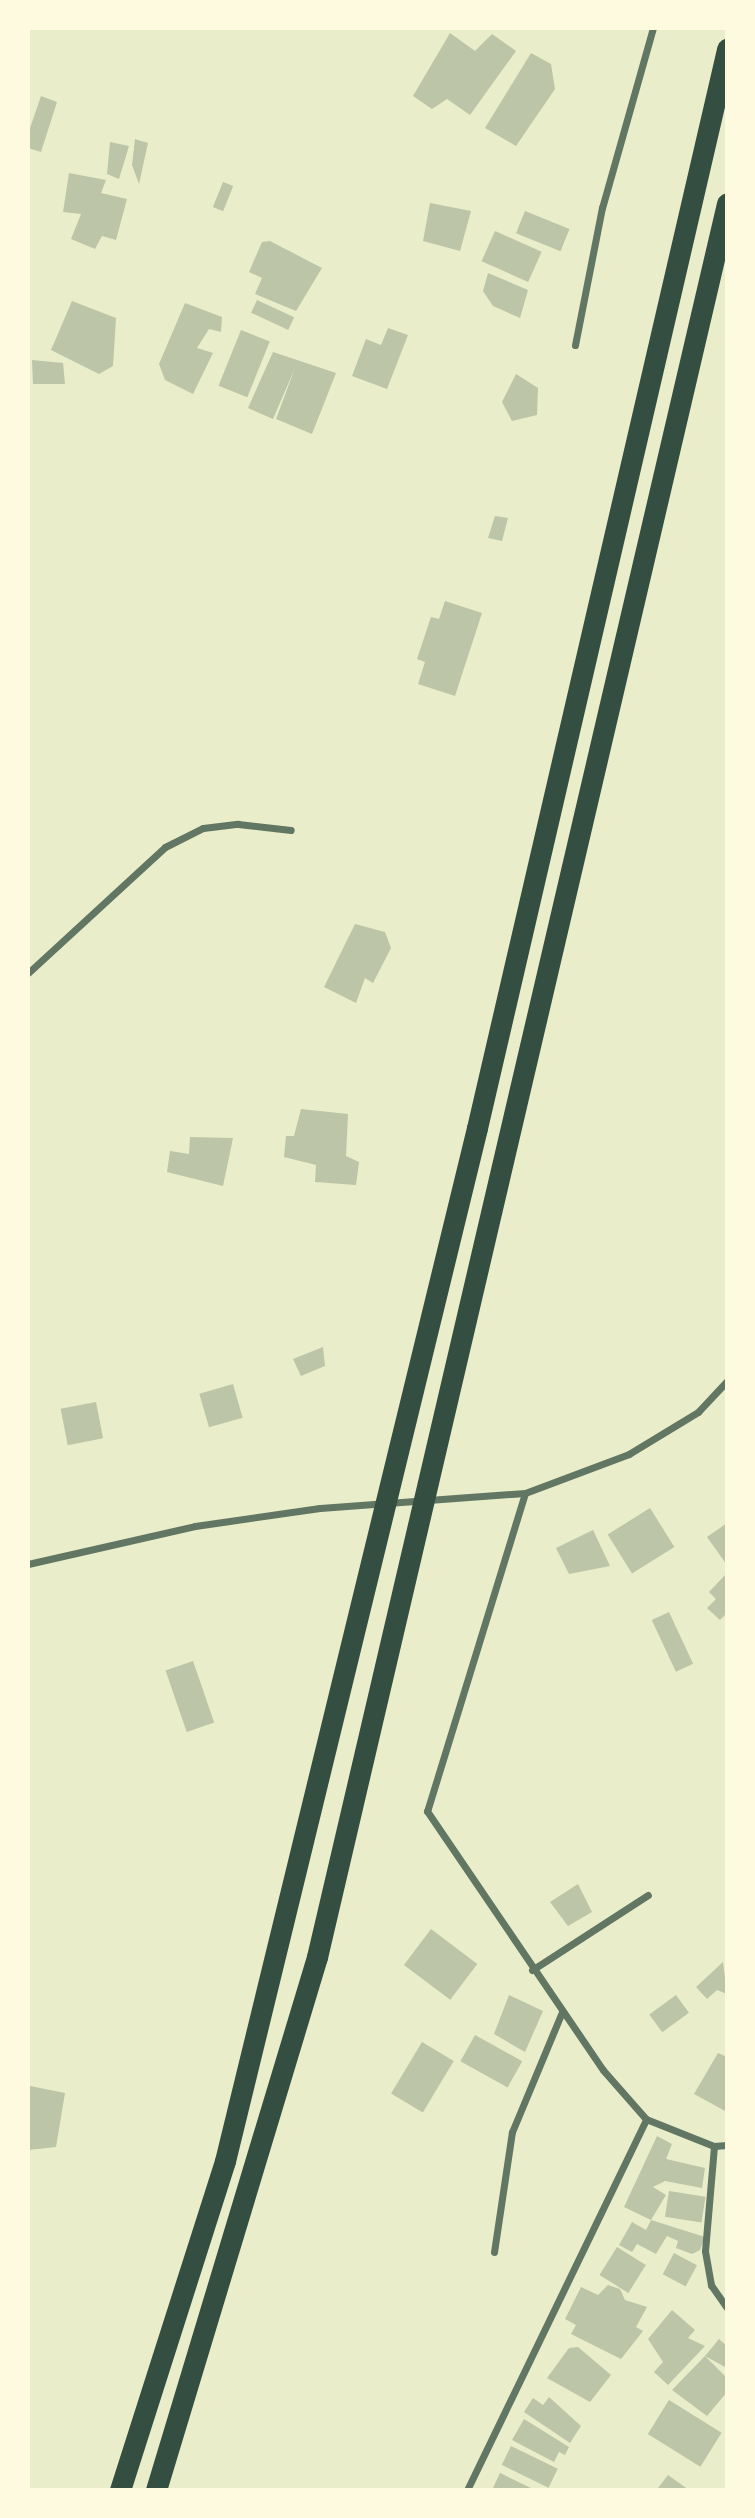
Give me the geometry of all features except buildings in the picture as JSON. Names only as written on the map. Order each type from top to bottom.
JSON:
[{"type":"highway","points":[[120,2490],[228,2148],[477,1128],[727,49]]},
{"type":"highway","points":[[156,2490],[317,1957],[532,1058],[727,203]]},
{"type":"street","points":[[575,345],[602,208],[653,28]]},
{"type":"street","points":[[28,972],[165,847],[203,828],[238,824],[291,830]]},
{"type":"street","points":[[28,1564],[195,1526],[320,1508],[479,1493],[525,1493],[629,1454],[718,1395],[727,1381]]},
{"type":"street","points":[[718,1395],[727,1398]]},
{"type":"street","points":[[525,1493],[427,1811],[532,1970],[646,2119],[714,2146],[727,2145]]},
{"type":"street","points":[[532,1970],[648,1895]]},
{"type":"street","points":[[494,2252],[512,2132],[562,2012]]},
{"type":"street","points":[[467,2490],[646,2119]]},
{"type":"street","points":[[714,2146],[705,2251],[711,2285],[727,2308]]}]
